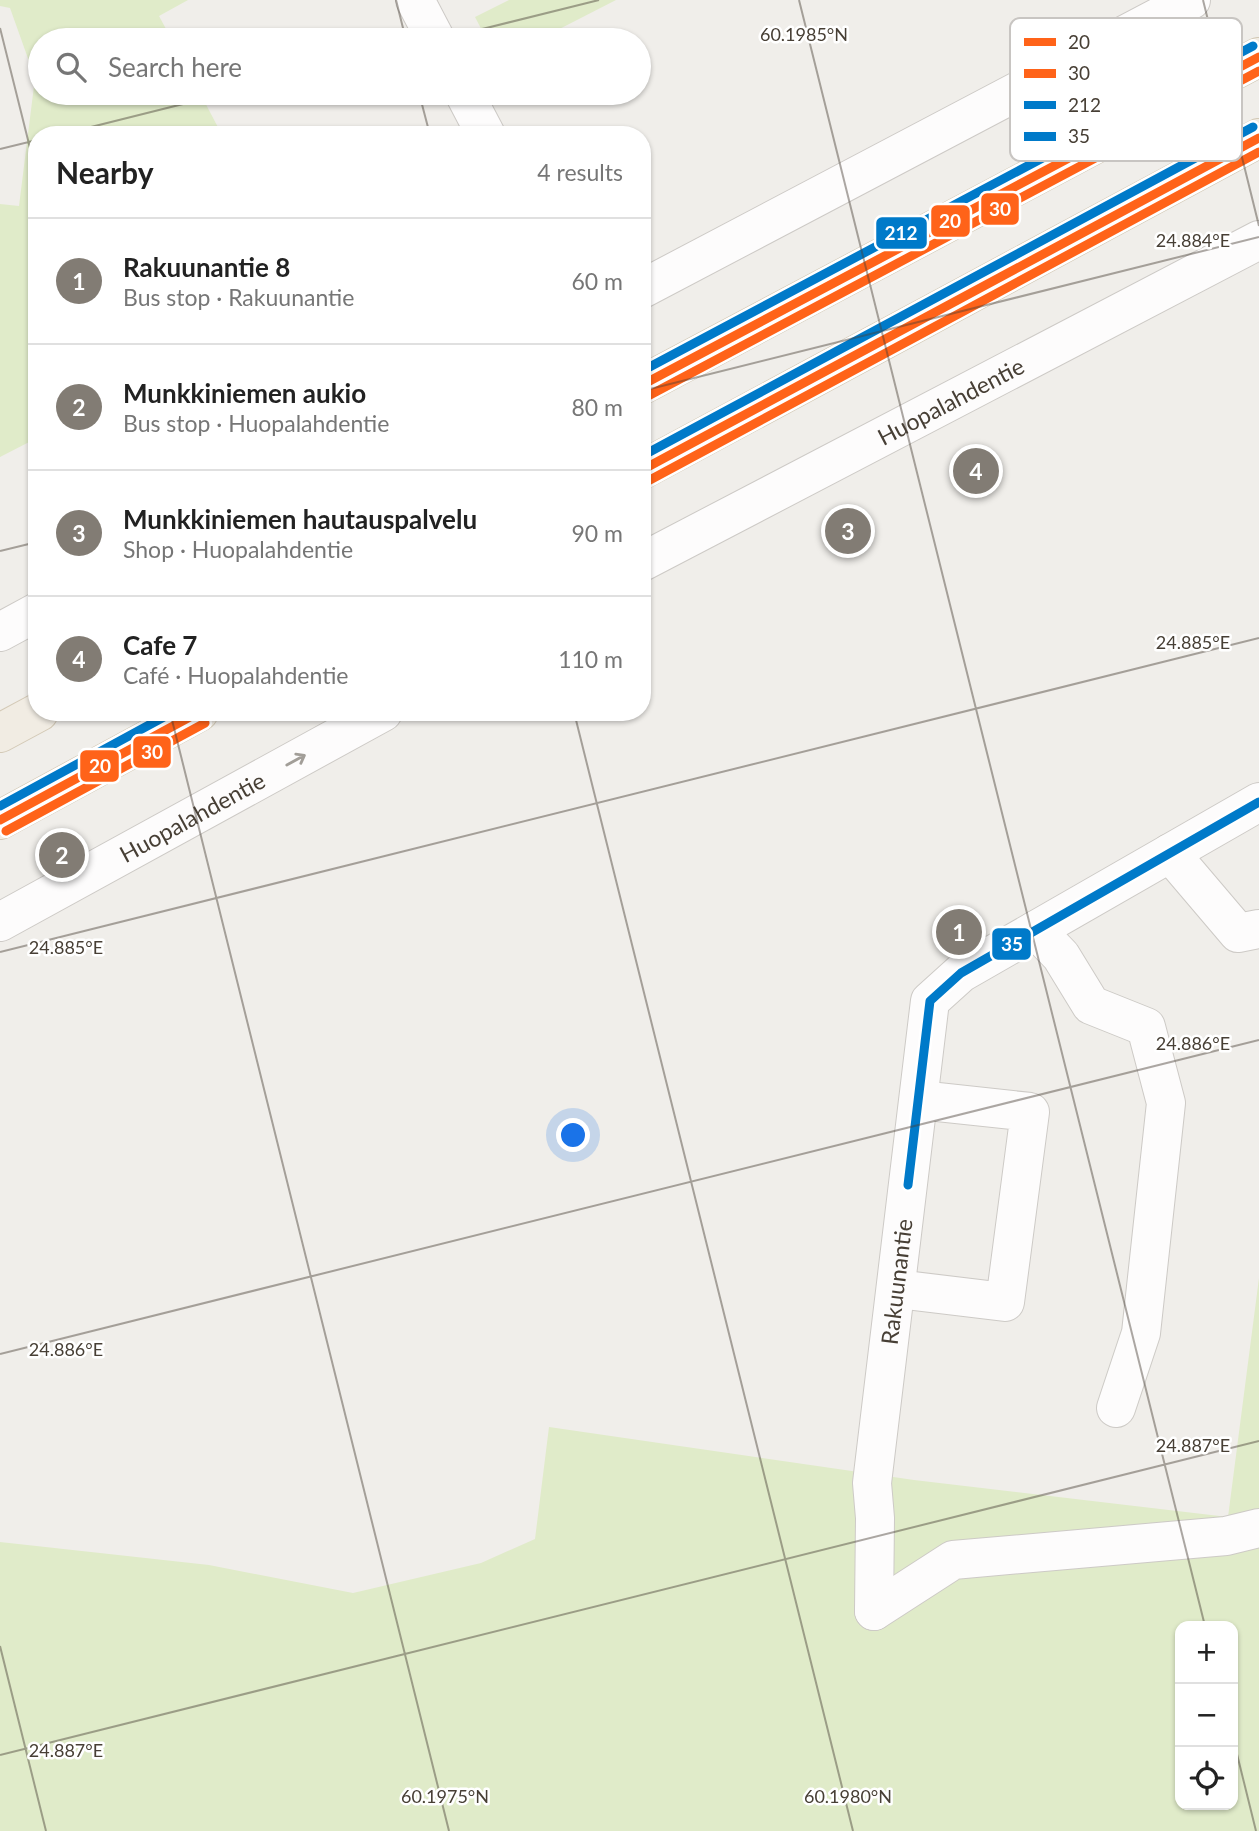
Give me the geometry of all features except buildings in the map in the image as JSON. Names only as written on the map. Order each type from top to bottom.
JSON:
[{"type":"main road","points":[[1242,66],[1259,57]]},
{"type":"main road","points":[[1242,147],[1259,138]]},
{"type":"main road","points":[[651,380],[1063,161]]},
{"type":"main road","points":[[651,465],[1216,161]]},
{"type":"main road","points":[[0,733],[28,718]]},
{"type":"main road","points":[[0,820],[182,721]]},
{"type":"street","points":[[415,0],[430,28]]},
{"type":"street","points":[[1157,18],[1191,0]]},
{"type":"street","points":[[651,284],[1010,95]]},
{"type":"street","points":[[470,105],[481,126]]},
{"type":"street","name":"Huopalahdentie","points":[[651,557],[1259,240]]},
{"type":"street","points":[[0,632],[28,617]]},
{"type":"street","name":"Huopalahdentie","points":[[0,922],[367,721]]},
{"type":"street","name":"Rakuunantie","points":[[1259,802],[961,973],[930,1001],[872,1483],[876,1518],[874,1611],[953,1560],[1226,1536],[1259,1528]]},
{"type":"street","points":[[1170,853],[1238,933],[1259,929]]},
{"type":"street","points":[[1036,930],[1061,956],[1091,1005],[1146,1027],[1166,1103],[1141,1333],[1116,1408]]},
{"type":"street","points":[[897,1289],[1005,1303],[1030,1112],[919,1100]]},
{"type":"green space","points":[[0,0],[188,0],[159,16],[166,28],[28,28],[28,58],[10,8],[0,6]]},
{"type":"green space","points":[[509,0],[616,0],[561,28],[481,28],[475,17]]},
{"type":"green space","points":[[32,105],[206,105],[217,126],[29,126]]},
{"type":"green space","points":[[28,134],[28,443],[0,457],[0,204],[19,206]]},
{"type":"green space","points":[[1259,1278],[1259,1831],[0,1831],[0,1542],[209,1565],[353,1593],[481,1563],[535,1539],[549,1427],[914,1480],[1228,1517]]},
{"type":"transit line","name":"212","points":[[1242,52],[1253,46]]},
{"type":"transit line","name":"20","points":[[1242,66],[1259,57]]},
{"type":"transit line","name":"30","points":[[1242,80],[1259,71]]},
{"type":"transit line","name":"212","points":[[1242,133],[1253,127]]},
{"type":"transit line","name":"20","points":[[1242,147],[1259,138]]},
{"type":"transit line","name":"30","points":[[651,479],[1259,152]]},
{"type":"transit line","name":"212","points":[[651,366],[1037,161]]},
{"type":"transit line","name":"20","points":[[651,380],[1063,161]]},
{"type":"transit line","name":"30","points":[[651,394],[1090,161]]},
{"type":"transit line","name":"212","points":[[651,451],[1190,161]]},
{"type":"transit line","name":"20","points":[[651,465],[1216,161]]},
{"type":"transit line","name":"212","points":[[0,806],[156,721]]},
{"type":"transit line","name":"20","points":[[0,820],[182,721]]},
{"type":"transit line","name":"30","points":[[6,831],[205,723]]},
{"type":"transit line","name":"35","points":[[908,1185],[930,1001],[961,973],[1259,802]]},
{"type":"place","name":"Cafe 7","points":[[976,471]]},
{"type":"place","name":"Munkkiniemen hautauspalvelu","points":[[848,531]]},
{"type":"place","name":"Munkkiniemen aukio","points":[[62,855]]},
{"type":"place","name":"Rakuunantie 8","points":[[959,932]]}]
